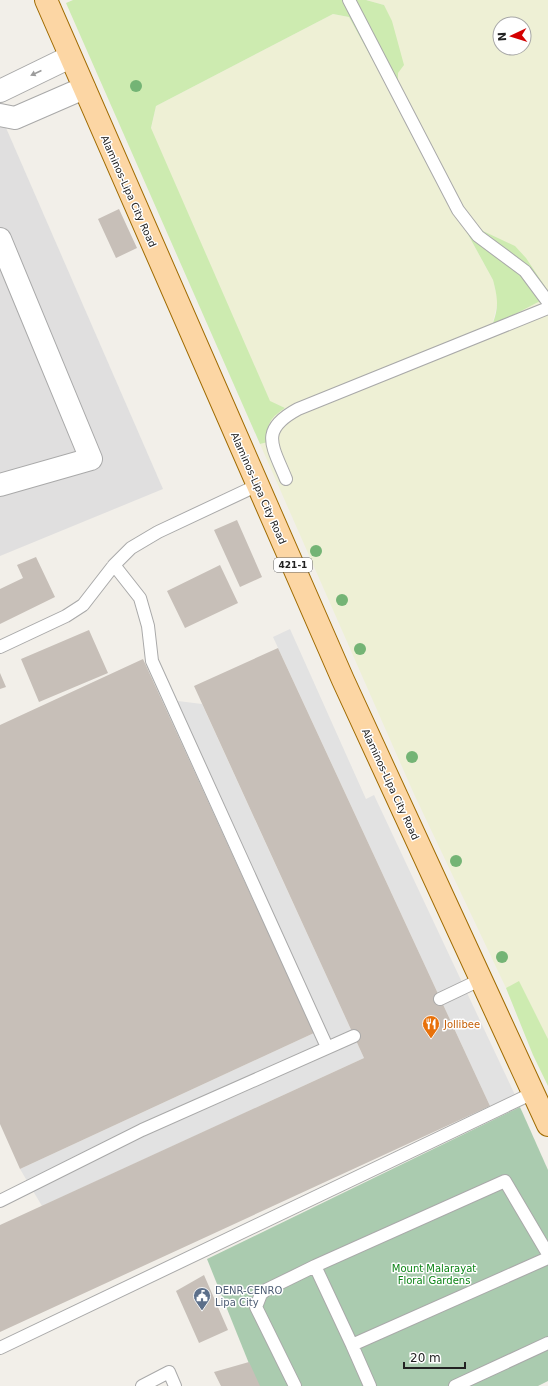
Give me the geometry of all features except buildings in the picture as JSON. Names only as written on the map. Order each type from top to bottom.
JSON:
[{"type":"main road","name":"Alaminos-Lipa City Road","points":[[46,0],[346,687],[482,979],[548,1125]]},
{"type":"street","points":[[0,91],[70,57]]},
{"type":"street","points":[[0,114],[15,118],[84,88]]},
{"type":"street","points":[[0,239],[91,458],[0,485]]},
{"type":"lane","points":[[349,0],[458,210],[478,236],[525,271],[548,302]]},
{"type":"lane","points":[[286,479],[272,444],[273,430],[283,418],[298,410],[548,308]]},
{"type":"lane","points":[[0,647],[66,616],[83,605],[98,589],[114,565],[131,548],[158,532],[258,485]]},
{"type":"lane","points":[[114,565],[140,598],[148,626],[152,661],[327,1047]]},
{"type":"lane","points":[[440,999],[482,979]]},
{"type":"lane","points":[[0,1201],[142,1130],[354,1036]]},
{"type":"lane","points":[[0,1348],[533,1093]]},
{"type":"lane","points":[[294,1386],[256,1307],[261,1294],[266,1290],[315,1266],[505,1181],[548,1254]]},
{"type":"lane","points":[[352,1345],[548,1258]]},
{"type":"lane","points":[[315,1266],[370,1386]]},
{"type":"lane","points":[[455,1386],[548,1343]]},
{"type":"lane","points":[[142,1386],[169,1372],[175,1386]]},
{"type":"shaded area","points":[[0,114],[163,489],[0,556]]},
{"type":"shaded area","points":[[290,629],[366,799],[374,795],[515,1095],[490,1106],[273,637]]},
{"type":"shaded area","points":[[162,699],[202,704],[364,1058],[42,1206],[20,1169],[314,1033]]},
{"type":"green space","points":[[73,0],[366,0],[384,5],[392,21],[404,65],[398,73],[398,85],[454,197],[468,216],[483,231],[515,246],[526,258],[548,291],[548,297],[492,326],[497,303],[493,280],[349,17],[333,14],[156,106],[151,128],[270,401],[285,408],[275,415],[270,422],[268,442],[260,444],[66,3]]},
{"type":"green space","points":[[366,0],[548,0],[548,291],[498,239],[483,231],[468,216],[454,197],[398,85],[398,73],[384,5]]},
{"type":"green space","points":[[333,14],[349,17],[493,280],[498,301],[492,325],[548,297],[548,1039],[519,982],[506,988],[414,794],[260,444],[268,442],[267,426],[274,415],[285,408],[270,402],[151,129],[156,106]]},
{"type":"green space","points":[[519,981],[548,1039],[548,1086],[533,1055],[506,988]]},
{"type":"green space","name":"Mount Malarayat Floral Gardens","points":[[520,1107],[548,1170],[548,1381],[538,1386],[258,1386],[207,1259]]},
{"type":"place","name":"Jollibee","points":[[431,1039]]},
{"type":"place","name":"DENR-CENRO Lipa City","points":[[202,1311]]}]
